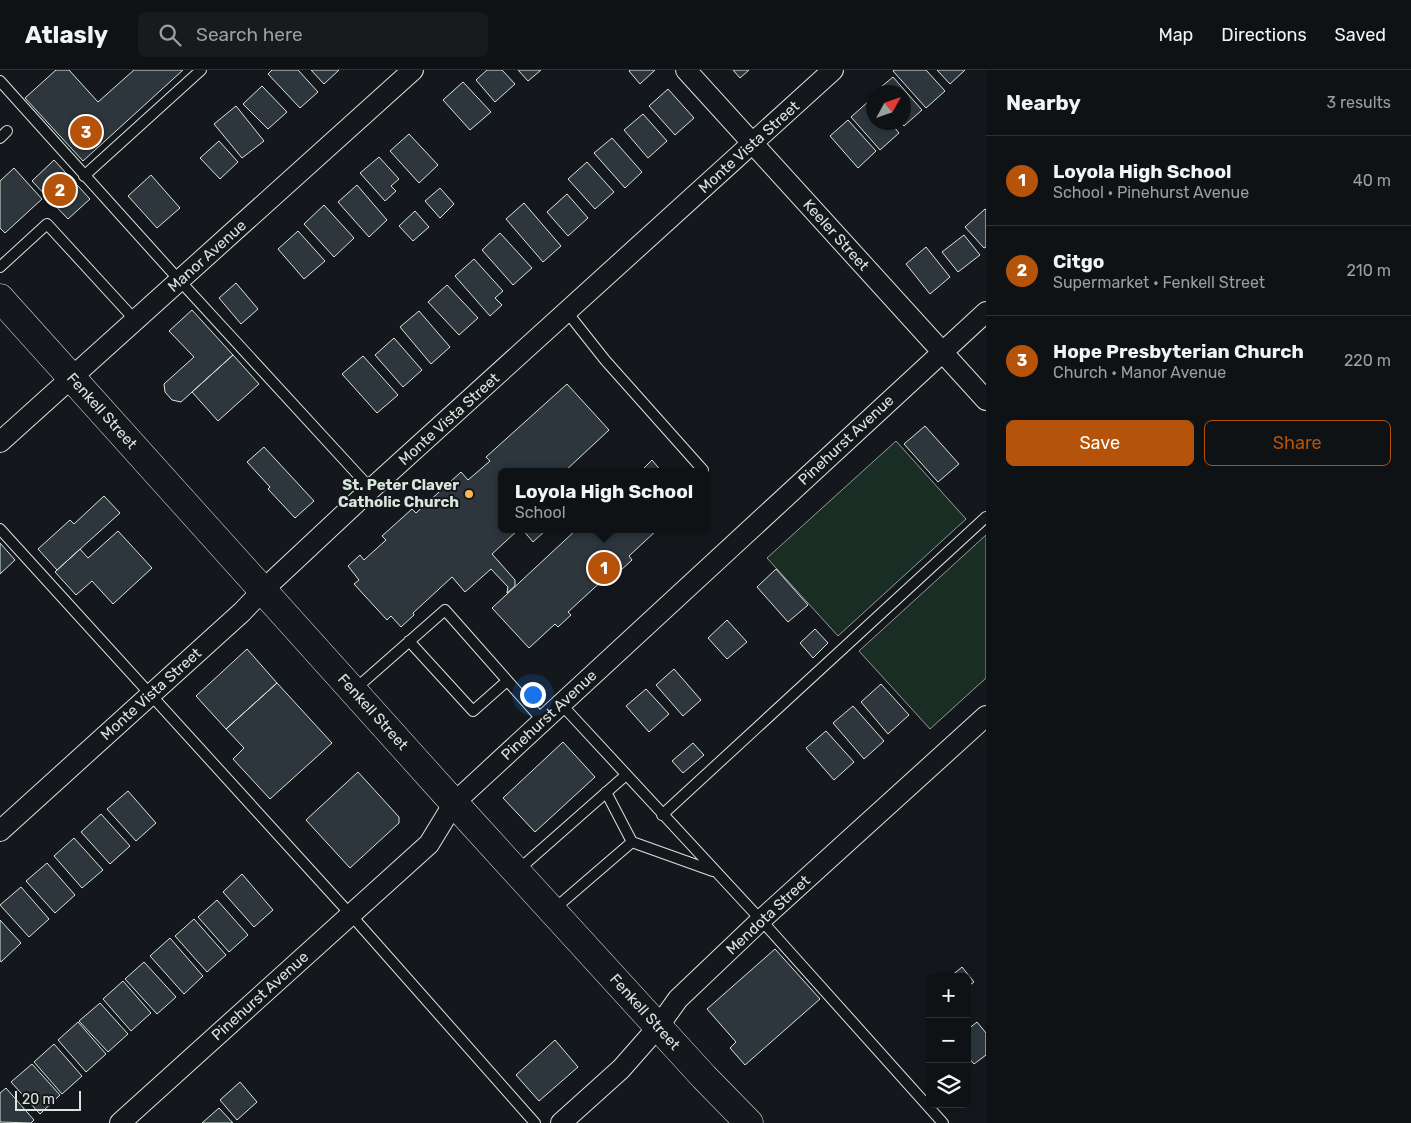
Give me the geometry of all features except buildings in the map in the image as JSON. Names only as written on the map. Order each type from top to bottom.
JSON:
[{"type":"street","name":"Manor Avenue","points":[[0,442],[413,70]]},
{"type":"street","name":"Keeler Street","points":[[686,70],[986,400]]},
{"type":"street","name":"Monte Vista Street","points":[[0,831],[242,612],[371,488],[833,70]]},
{"type":"street","name":"Fenkell Street","points":[[0,298],[454,803],[749,1123]]},
{"type":"street","name":"Pinehurst Avenue","points":[[120,1123],[429,844],[454,803],[986,312]]},
{"type":"street","name":"Mendota Street","points":[[561,1123],[621,1069],[658,1026],[678,999],[761,920],[986,716]]},
{"type":"lane","points":[[84,176],[201,70]]},
{"type":"lane","points":[[0,80],[84,176],[371,488]]},
{"type":"lane","points":[[0,267],[48,224],[136,320]]},
{"type":"lane","points":[[567,312],[605,360],[701,468]]},
{"type":"lane","points":[[662,815],[986,517]]},
{"type":"lane","points":[[0,529],[351,915],[535,1123]]},
{"type":"lane","points":[[353,690],[445,610],[543,721]]},
{"type":"lane","points":[[409,641],[473,711],[507,680]]},
{"type":"lane","points":[[561,704],[761,920],[944,1123]]},
{"type":"lane","points":[[517,871],[626,774]]},
{"type":"lane","points":[[606,792],[632,842],[716,872]]},
{"type":"lane","points":[[553,911],[632,842]]},
{"type":"green space","points":[[896,441],[966,519],[838,636],[767,558]]},
{"type":"green space","points":[[986,535],[986,678],[930,729],[859,651]]},
{"type":"place","name":"Hope Presbyterian Church","points":[[86,132]]},
{"type":"place","name":"Citgo","points":[[60,190]]},
{"type":"place","name":"St. Peter Claver Catholic Church","points":[[469,494]]},
{"type":"place","name":"Loyola High School","points":[[604,568]]}]
